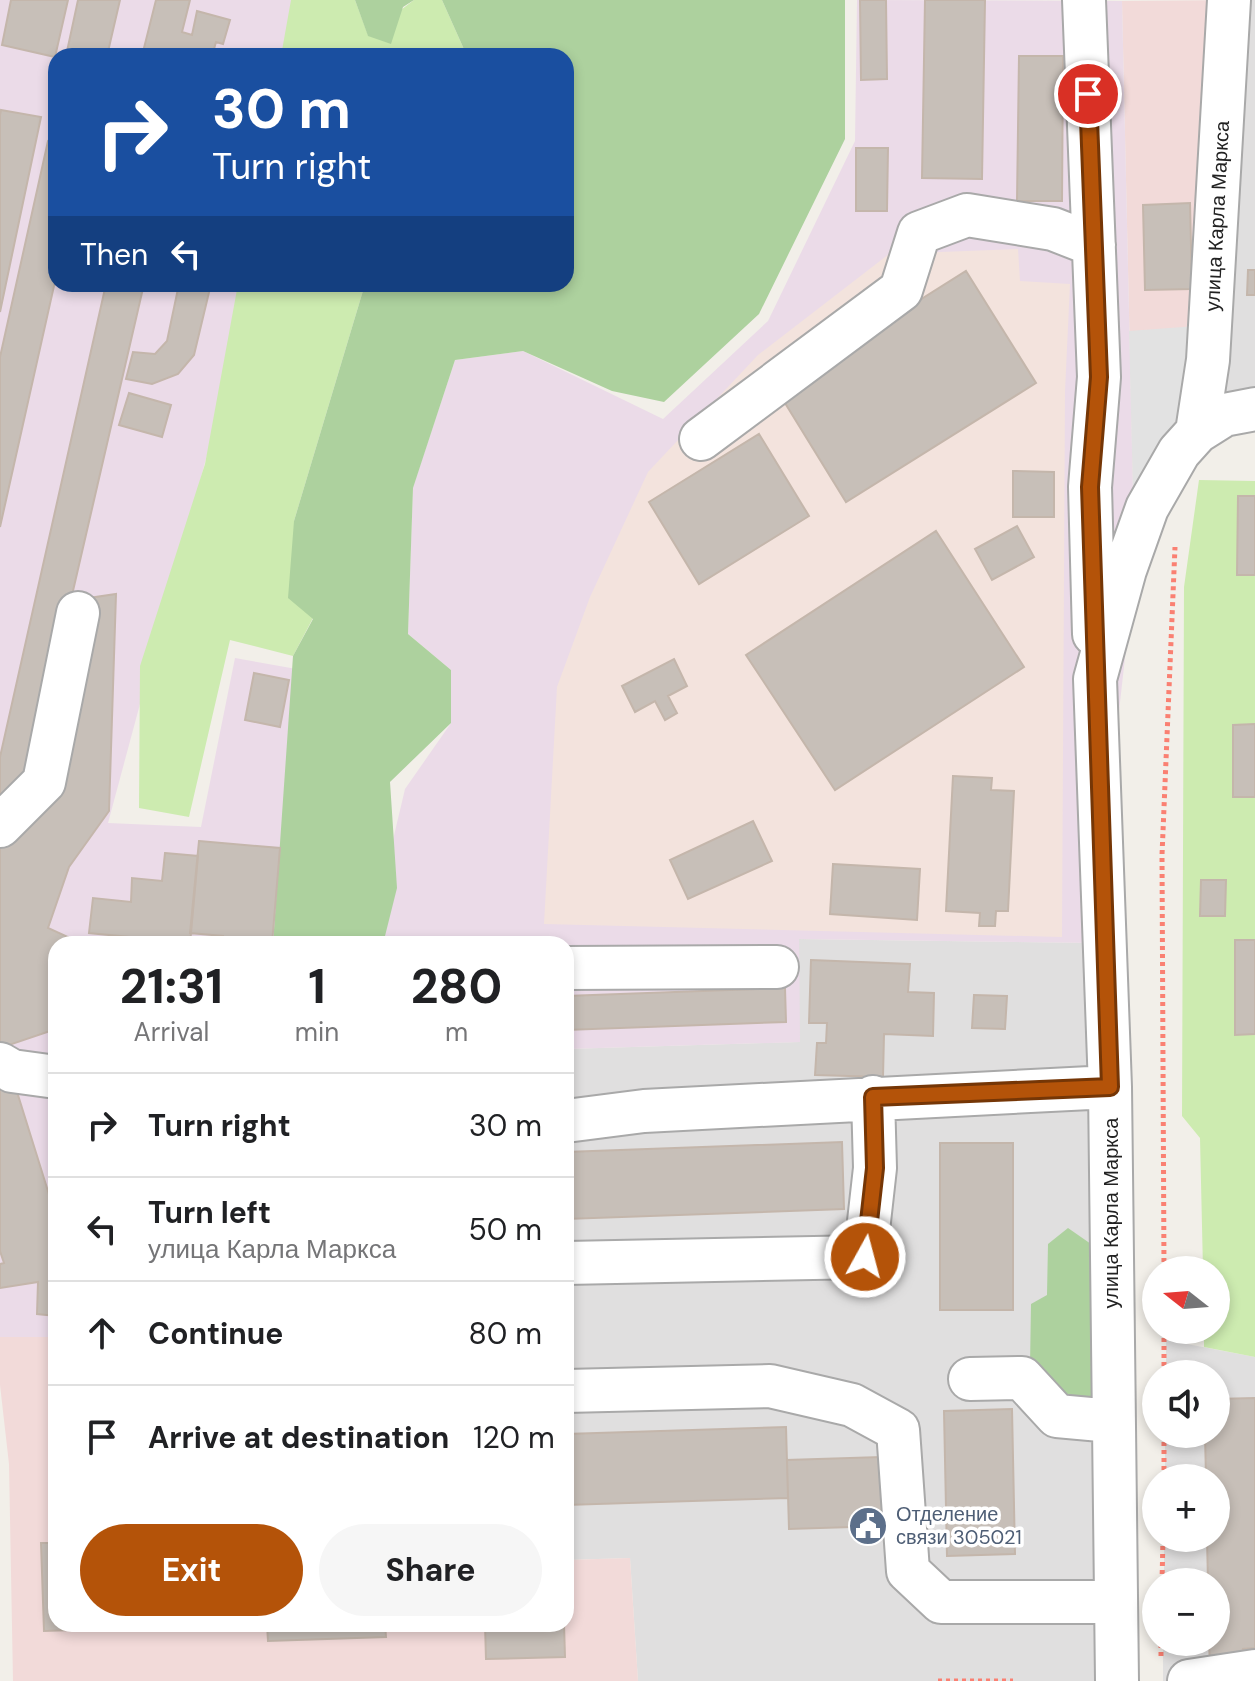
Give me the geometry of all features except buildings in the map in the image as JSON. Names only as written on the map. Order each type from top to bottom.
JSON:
[{"type":"street","points":[[1084,0],[1099,377],[1090,487],[1095,679]]},
{"type":"street","name":"улица Карла Маркса","points":[[1197,432],[1208,360],[1229,0]]},
{"type":"street","points":[[701,439],[901,290],[919,233],[967,215],[1053,229],[1094,245]]},
{"type":"street","name":"улица Карла Маркса","points":[[1117,1681],[1110,1087],[1095,679],[1125,570],[1147,508],[1179,452],[1197,432],[1224,415],[1255,409]]},
{"type":"street","points":[[0,826],[44,782],[78,613]]},
{"type":"street","points":[[574,968],[777,967]]},
{"type":"street","points":[[0,1064],[12,1071],[48,1076]]},
{"type":"street","points":[[574,1120],[644,1111],[1110,1087]]},
{"type":"street","points":[[574,1263],[865,1257],[875,1168],[873,1097]]},
{"type":"street","points":[[970,1379],[1022,1378],[1057,1416],[1112,1421]]},
{"type":"street","points":[[574,1391],[770,1386],[852,1405],[898,1430],[908,1571],[941,1602],[1116,1602]]},
{"type":"street","points":[[1189,1681],[1255,1671]]},
{"type":"path","points":[[1164,1256],[1162,855],[1176,532]]},
{"type":"path","points":[[938,1681],[1013,1681]]},
{"type":"shaded area","points":[[0,0],[305,0],[297,48],[48,48],[48,292],[251,292],[108,823],[201,827],[235,658],[302,670],[279,936],[48,936],[48,1337],[0,1337]]},
{"type":"shaded area","points":[[857,0],[1122,1],[1133,491],[1131,604],[1113,765],[1100,943],[799,939],[800,1042],[574,1049],[574,936],[378,936],[388,861],[405,789],[451,723],[451,670],[408,634],[413,487],[455,360],[523,351],[663,419],[768,321],[855,141]]},
{"type":"shaded area","points":[[1245,0],[1255,0],[1255,397],[1219,393]]},
{"type":"shaded area","points":[[1245,0],[1193,393],[1133,491],[1122,1]]},
{"type":"shaded area","points":[[1018,249],[1020,281],[1070,284],[1065,391],[1062,937],[544,924],[557,687],[590,597],[648,472],[758,355],[889,254]]},
{"type":"shaded area","points":[[1210,325],[1193,393],[1133,491],[1129,331]]},
{"type":"shaded area","points":[[799,939],[1100,943],[1101,1681],[638,1681],[630,1558],[574,1560],[574,1049],[799,1042]]},
{"type":"shaded area","points":[[0,1337],[48,1337],[48,1632],[574,1632],[574,1560],[630,1558],[638,1681],[13,1681],[9,1464],[0,1385]]},
{"type":"shaded area","points":[[1166,1344],[1187,1344],[1255,1357],[1255,1681],[1163,1681],[1163,1656],[1230,1656],[1230,1568],[1164,1568],[1164,1552],[1230,1552],[1230,1464],[1165,1464],[1165,1448],[1230,1448],[1230,1360],[1166,1360]]},
{"type":"green space","points":[[291,0],[355,0],[368,35],[414,0],[442,0],[463,48],[282,48]]},
{"type":"green space","points":[[355,0],[414,0],[403,7],[391,44],[368,36]]},
{"type":"green space","points":[[442,0],[845,0],[845,139],[759,314],[664,402],[612,391],[523,351],[455,360],[413,488],[408,634],[451,670],[451,723],[390,782],[397,888],[385,936],[274,936],[293,656],[313,619],[288,598],[294,521],[363,292],[574,292],[574,48],[463,48]]},
{"type":"green space","points":[[237,292],[363,292],[294,521],[313,618],[293,656],[230,640],[189,817],[139,808],[140,666],[205,464]]},
{"type":"green space","points":[[1199,480],[1255,481],[1255,940],[1235,940],[1235,1034],[1255,1035],[1255,1357],[1204,1347],[1204,1344],[1230,1344],[1230,1256],[1203,1256],[1200,1138],[1182,1116],[1184,587]]},
{"type":"green space","points":[[1068,1228],[1091,1244],[1091,1404],[1064,1405],[1030,1366],[1031,1304],[1047,1295],[1048,1244]]},
{"type":"place","name":"Отделение связи 305021","points":[[868,1526]]},
{"type":"route","points":[[865,1257],[875,1168],[873,1097],[1110,1087],[1090,487],[1099,377],[1088,94]]}]
